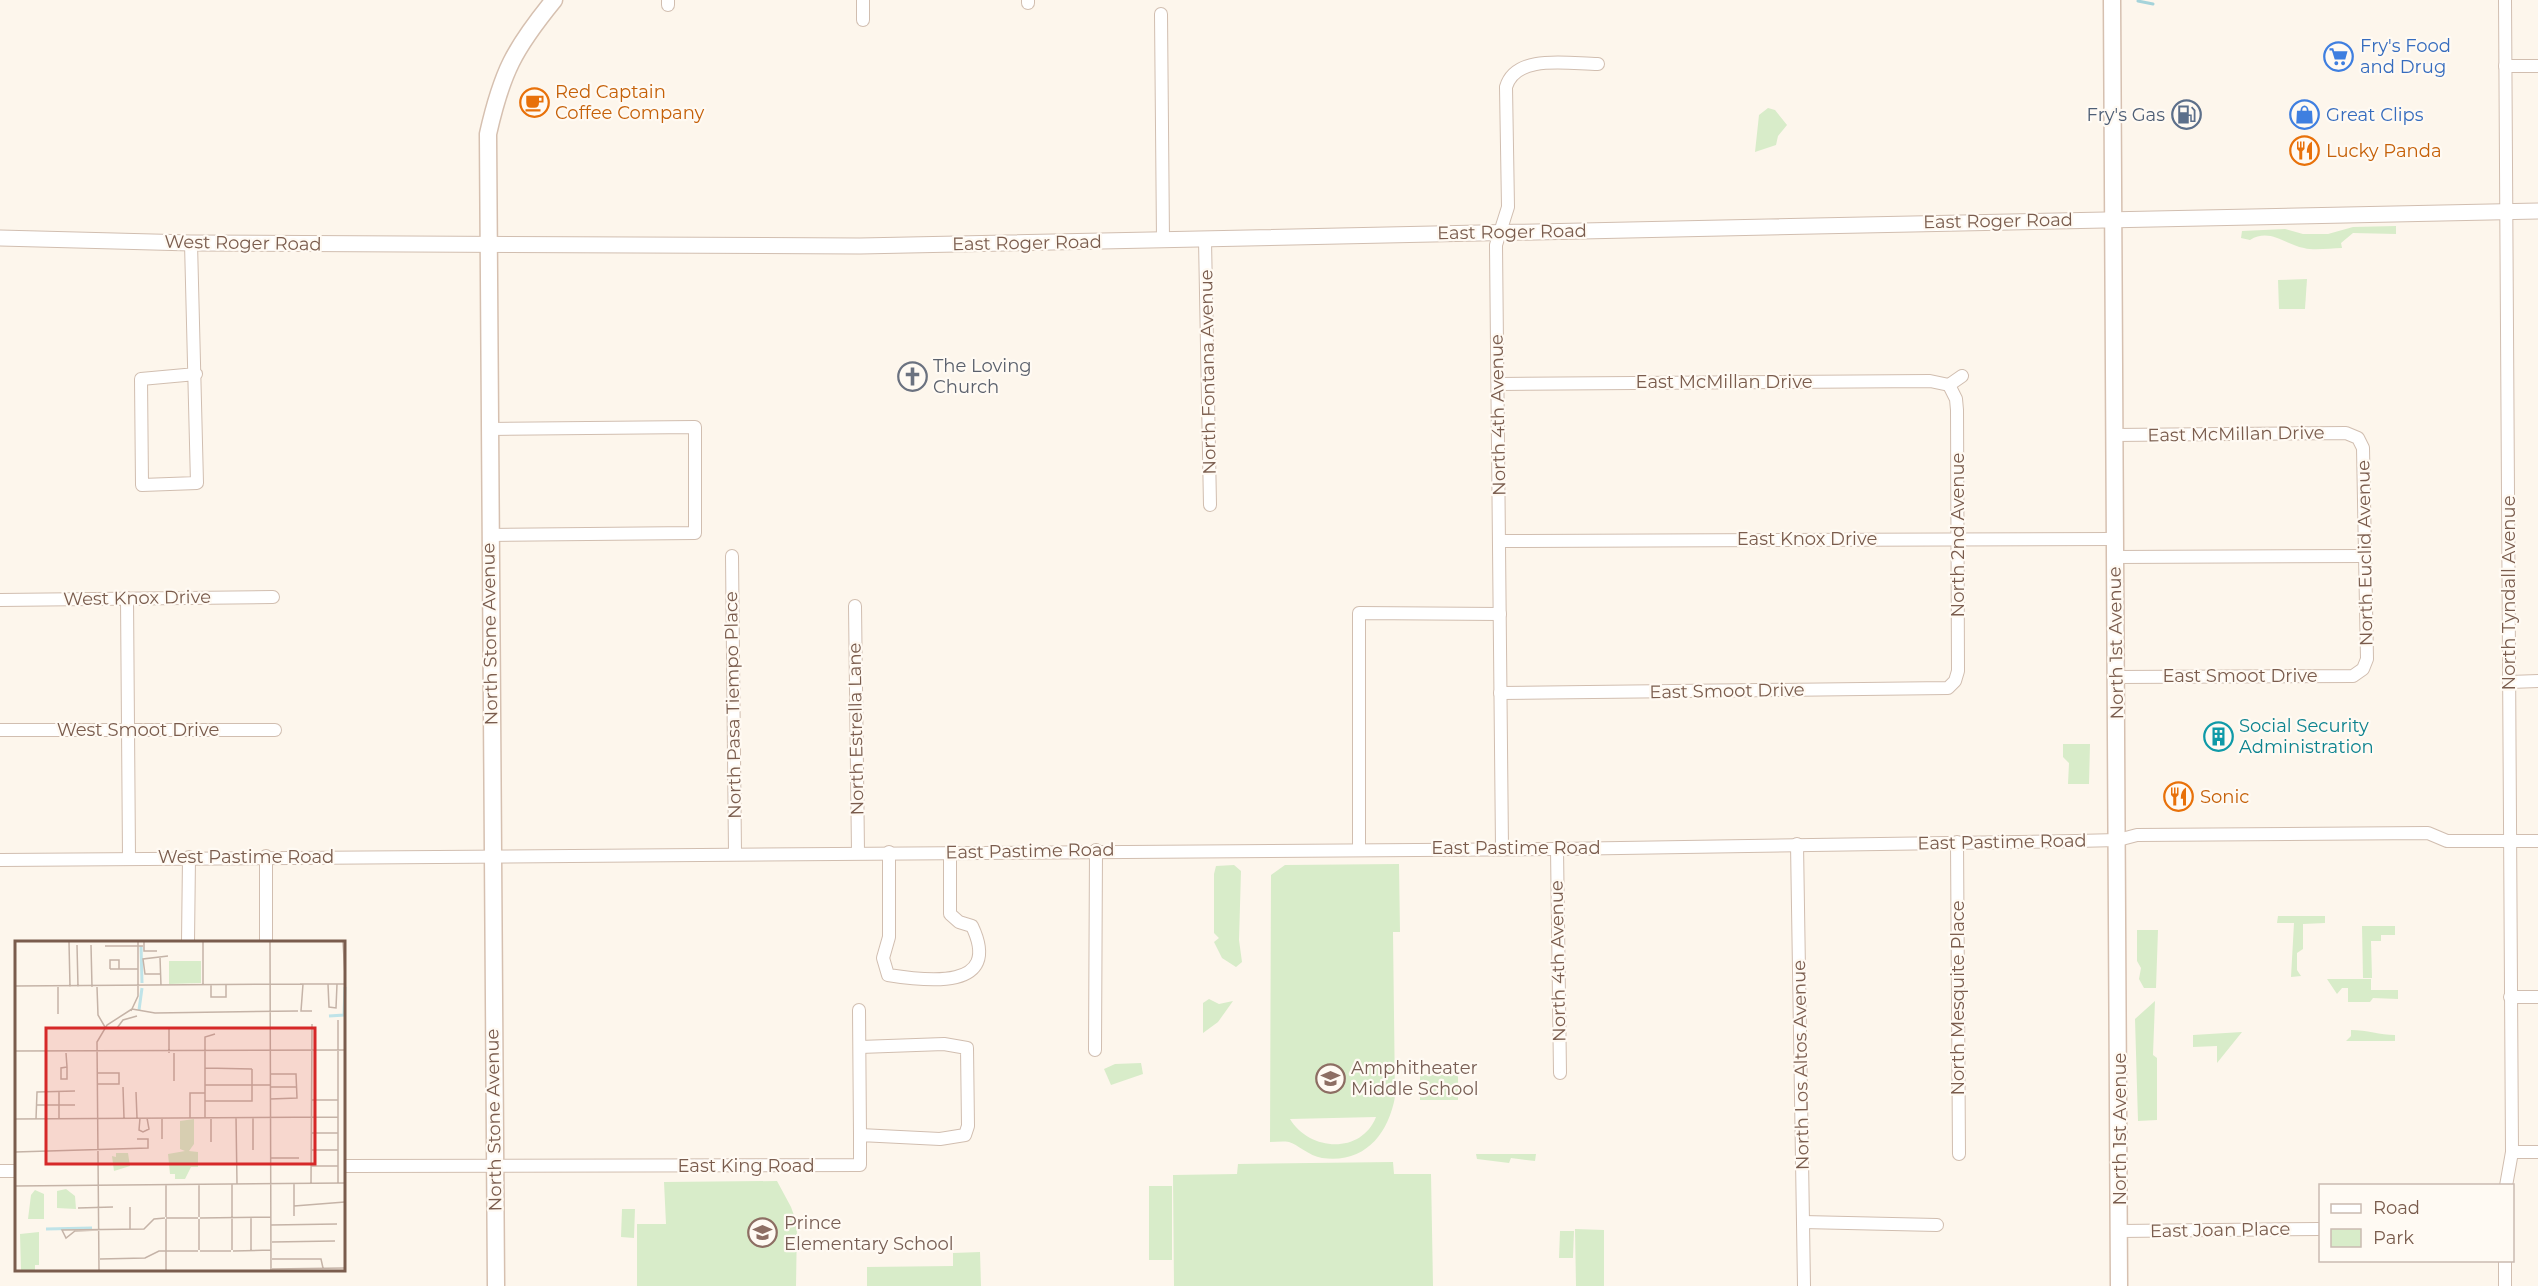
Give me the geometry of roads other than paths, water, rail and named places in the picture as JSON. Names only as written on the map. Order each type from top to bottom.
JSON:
[{"type":"main road","name":"North Stone Avenue","points":[[496,1286],[488,134],[499,86],[527,33],[554,0]]},
{"type":"main road","name":"North 1st Avenue","points":[[2112,0],[2120,1286]]},
{"type":"street","points":[[863,0],[863,20]]},
{"type":"street","name":"North Tyndall Avenue","points":[[2505,0],[2512,1152],[2506,1184]]},
{"type":"street","points":[[1161,14],[1163,240]]},
{"type":"street","name":"North 4th Avenue","points":[[1502,848],[1496,244],[1502,232],[1508,207],[1506,87],[1509,79],[1520,68],[1535,64],[1598,64]]},
{"type":"street","points":[[2505,66],[2538,66]]},
{"type":"street","name":"East Roger Road","points":[[487,244],[860,246],[2114,218],[2538,211]]},
{"type":"street","name":"West Roger Road","points":[[0,238],[191,243],[487,244]]},
{"type":"street","name":"North Fontana Avenue","points":[[1205,240],[1210,504]]},
{"type":"street","points":[[191,243],[196,374],[197,483],[142,485],[141,379],[196,374]]},
{"type":"street","points":[[1949,385],[1962,376]]},
{"type":"street","name":"East McMillan Drive","points":[[1498,384],[1930,381],[1949,385]]},
{"type":"street","name":"North 2nd Avenue","points":[[1949,385],[1956,399],[1957,410],[1958,671],[1955,685]]},
{"type":"street","points":[[489,429],[695,427],[695,533],[489,535]]},
{"type":"street","name":"East McMillan Drive","points":[[2113,435],[2346,433],[2358,438]]},
{"type":"street","name":"North Euclid Avenue","points":[[2358,438],[2363,448],[2367,659],[2363,669]]},
{"type":"street","name":"East Knox Drive","points":[[1499,541],[2114,539]]},
{"type":"street","name":"North Pasa Tiempo Place","points":[[732,556],[735,853]]},
{"type":"street","points":[[2115,557],[2365,556]]},
{"type":"street","name":"West Knox Drive","points":[[0,600],[273,597]]},
{"type":"street","points":[[128,598],[129,857]]},
{"type":"street","name":"North Estrella Lane","points":[[855,606],[858,852]]},
{"type":"street","points":[[1359,849],[1359,613],[1500,614]]},
{"type":"street","name":"East Smoot Drive","points":[[2116,677],[2353,676],[2363,669]]},
{"type":"street","points":[[2510,681],[2538,681]]},
{"type":"street","name":"East Smoot Drive","points":[[1500,693],[1934,689],[1955,685]]},
{"type":"street","name":"West Smoot Drive","points":[[0,730],[275,730]]},
{"type":"street","name":"East Pastime Road","points":[[492,855],[1557,849],[2118,840],[2137,835],[2428,833],[2447,841],[2538,841]]},
{"type":"street","name":"North Mesquite Place","points":[[1957,842],[1959,1154]]},
{"type":"street","name":"North Los Altos Avenue","points":[[1797,844],[1804,1286]]},
{"type":"street","name":"North 4th Avenue","points":[[1557,849],[1560,1073]]},
{"type":"street","points":[[1095,1050],[1096,850]]},
{"type":"street","points":[[889,852],[889,937],[884,967],[888,975],[919,980],[965,976],[975,968],[978,938],[972,926],[959,922],[950,914],[950,852]]},
{"type":"street","name":"West Pastime Road","points":[[0,860],[492,855]]},
{"type":"street","points":[[266,856],[266,941]]},
{"type":"street","points":[[188,941],[189,857]]},
{"type":"street","points":[[2510,997],[2538,997]]},
{"type":"street","points":[[859,1010],[860,1135],[940,1139],[965,1135],[968,1126],[967,1048],[944,1044],[860,1047]]},
{"type":"street","name":"East King Road","points":[[496,1167],[860,1165],[860,1135]]},
{"type":"street","points":[[2512,1152],[2538,1152]]},
{"type":"street","points":[[345,1166],[496,1167]]},
{"type":"street","points":[[1803,1222],[1937,1225]]},
{"type":"street","name":"East Joan Place","points":[[2120,1231],[2319,1230]]},
{"type":"street","points":[[2505,1262],[2505,1286]]},
{"type":"waterway","points":[[2138,1],[2153,4]]},
{"type":"place","name":"Fry's Food and Drug","points":[[2339,56]]},
{"type":"place","name":"Red Captain Coffee Company","points":[[534,102]]},
{"type":"place","name":"Fry's Gas","points":[[2186,115]]},
{"type":"place","name":"Great Clips","points":[[2305,115]]},
{"type":"place","name":"Lucky Panda","points":[[2305,151]]},
{"type":"place","name":"The Loving Church","points":[[912,376]]},
{"type":"place","name":"Social Security Administration","points":[[2218,736]]},
{"type":"place","name":"Sonic","points":[[2179,797]]},
{"type":"place","name":"Amphitheater Middle School","points":[[1330,1078]]},
{"type":"place","name":"Prince Elementary School","points":[[763,1233]]}]
